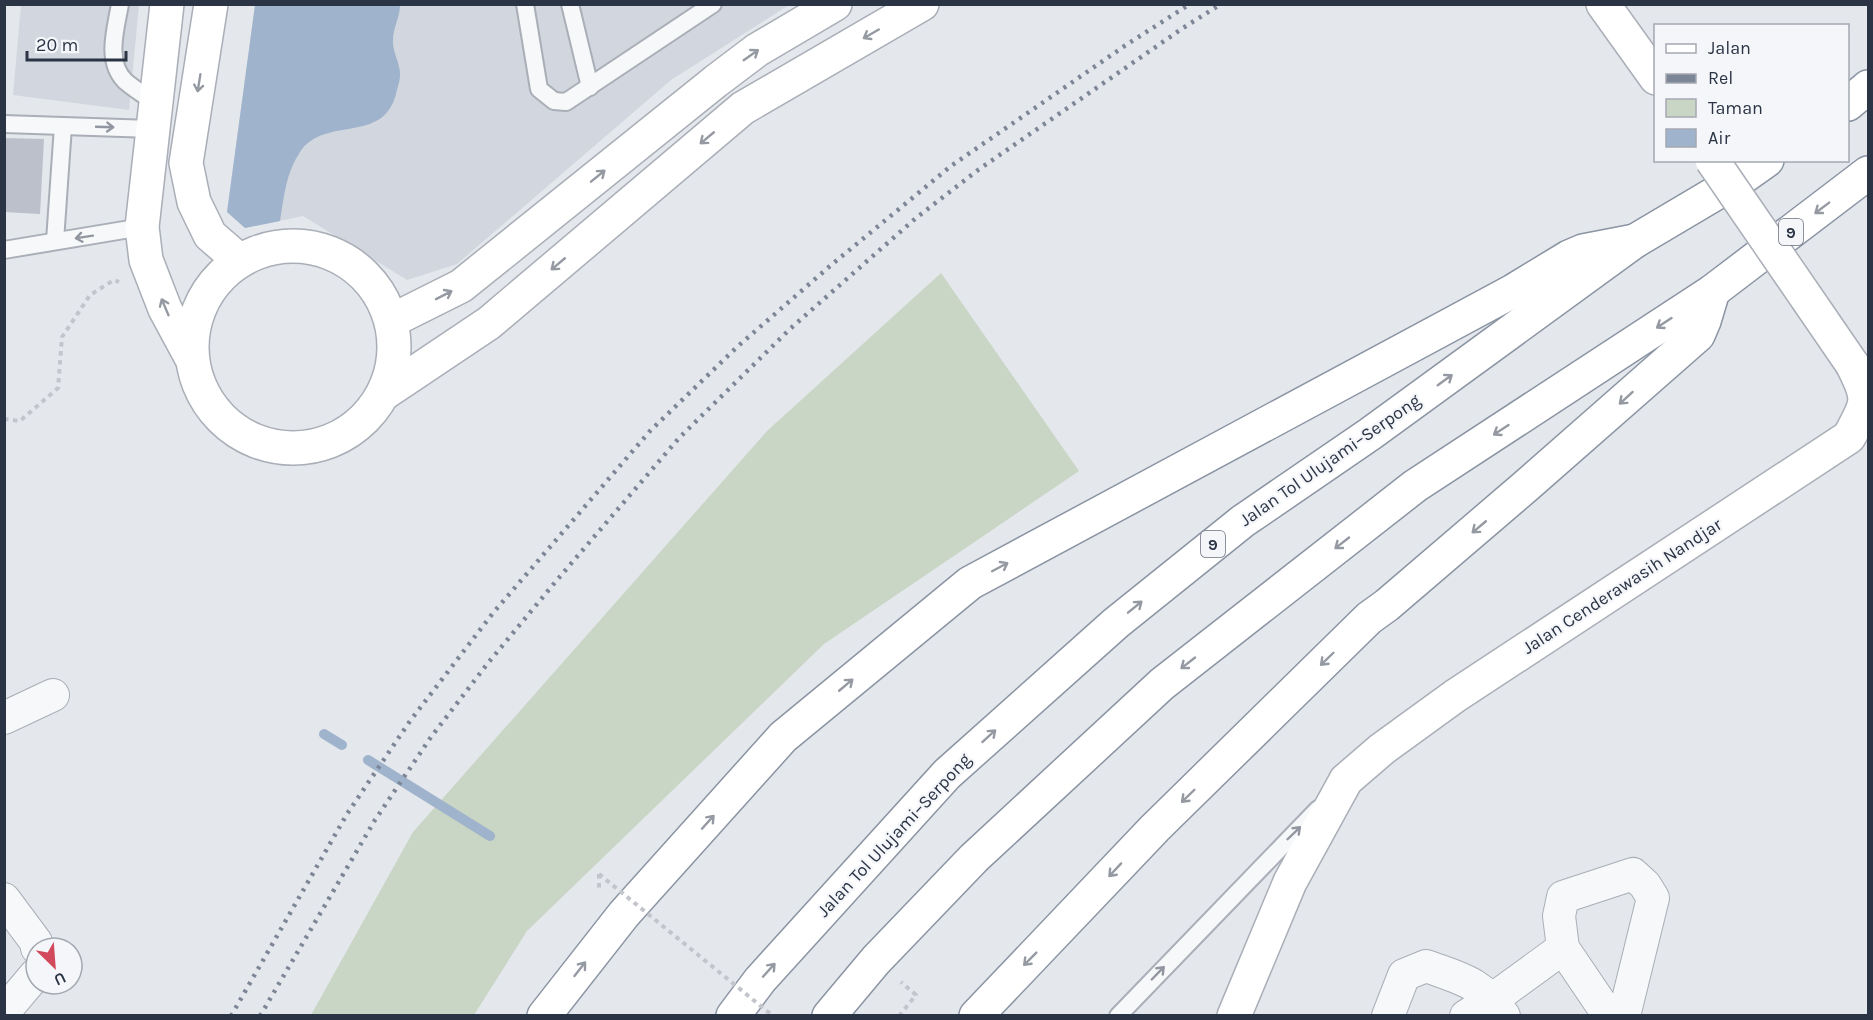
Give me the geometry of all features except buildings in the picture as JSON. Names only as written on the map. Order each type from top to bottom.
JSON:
[{"type":"main road","points":[[167,4],[142,228],[146,260],[162,301],[192,359],[199,387],[214,411],[235,431],[261,444],[289,449],[318,446],[344,435],[367,417],[383,394],[393,366],[395,344],[391,321],[383,300],[372,283],[357,268],[339,257],[320,250],[299,246],[279,247],[259,252],[240,261],[218,279],[202,303],[193,331],[192,359]]},
{"type":"main road","points":[[211,4],[186,163],[194,202],[210,235],[240,261]]},
{"type":"main road","points":[[391,321],[461,286],[757,50],[835,4]]},
{"type":"main road","points":[[383,394],[489,323],[743,108],[922,4]]},
{"type":"main road","points":[[1603,4],[1654,75]]},
{"type":"main road","points":[[1849,103],[1869,87]]},
{"type":"main road","name":"Jalan Cenderawasih Nandjar","points":[[1234,1016],[1290,882],[1345,782],[1382,749],[1455,696],[1849,437],[1868,408],[1863,386],[1852,364],[1713,162]]},
{"type":"main road","name":"Jalan Tol Ulujami–Serpong","points":[[733,1016],[760,980],[946,774],[1116,623],[1243,521],[1370,434],[1635,241],[1764,162]]},
{"type":"main road","name":"9","points":[[829,1016],[876,960],[974,858],[1162,684],[1415,486],[1713,291],[1869,173]]},
{"type":"main road","points":[[544,1016],[624,914],[783,737],[970,583],[1513,291],[1569,257],[1635,241]]},
{"type":"main road","points":[[976,1016],[1155,828],[1369,618],[1388,605],[1698,335],[1713,291]]},
{"type":"street","points":[[4,718],[52,695]]},
{"type":"street","points":[[1609,1016],[1563,948],[1559,916],[1563,897],[1633,874],[1645,885],[1653,898],[1624,1016]]},
{"type":"street","points":[[4,899],[32,936]]},
{"type":"street","points":[[1466,1016],[1498,1007],[1563,948]]},
{"type":"street","points":[[1388,1016],[1404,975],[1426,966],[1474,983],[1498,1007]]},
{"type":"street","points":[[4,1012],[24,988]]},
{"type":"lane","points":[[120,4],[113,45],[115,64],[124,80],[154,116]]},
{"type":"lane","points":[[525,4],[539,89],[554,101],[566,102],[713,4]]},
{"type":"lane","points":[[570,4],[590,87]]},
{"type":"lane","points":[[4,124],[63,126],[154,116]]},
{"type":"lane","points":[[55,241],[63,126]]},
{"type":"lane","points":[[4,250],[142,228]]},
{"type":"lane","points":[[1118,1016],[1276,850],[1345,782]]},
{"type":"path","points":[[4,419],[20,421],[58,388],[62,337],[90,295],[114,280],[162,301]]},
{"type":"path","points":[[599,874],[773,1016]]},
{"type":"shaded area","points":[[21,5],[139,5],[129,110],[13,95]]},
{"type":"shaded area","points":[[255,5],[789,5],[671,80],[457,264],[407,280],[303,216],[245,228],[227,212]]},
{"type":"green space","points":[[941,273],[1079,471],[824,644],[527,931],[474,1015],[311,1015],[413,832],[767,431]]},
{"type":"water","points":[[255,5],[400,5],[393,40],[400,80],[389,110],[379,119],[367,125],[324,134],[311,141],[300,152],[289,176],[280,221],[245,228],[227,212]]},
{"type":"waterway","points":[[324,734],[342,745]]},
{"type":"waterway","points":[[368,760],[490,836]]},
{"type":"railway","points":[[231,1016],[347,814],[410,721],[493,613],[650,431],[737,347],[951,166],[1126,45],[1190,4]]},
{"type":"railway","points":[[260,1016],[375,820],[431,737],[488,663],[679,438],[791,328],[916,218],[978,170],[1221,4]]}]
